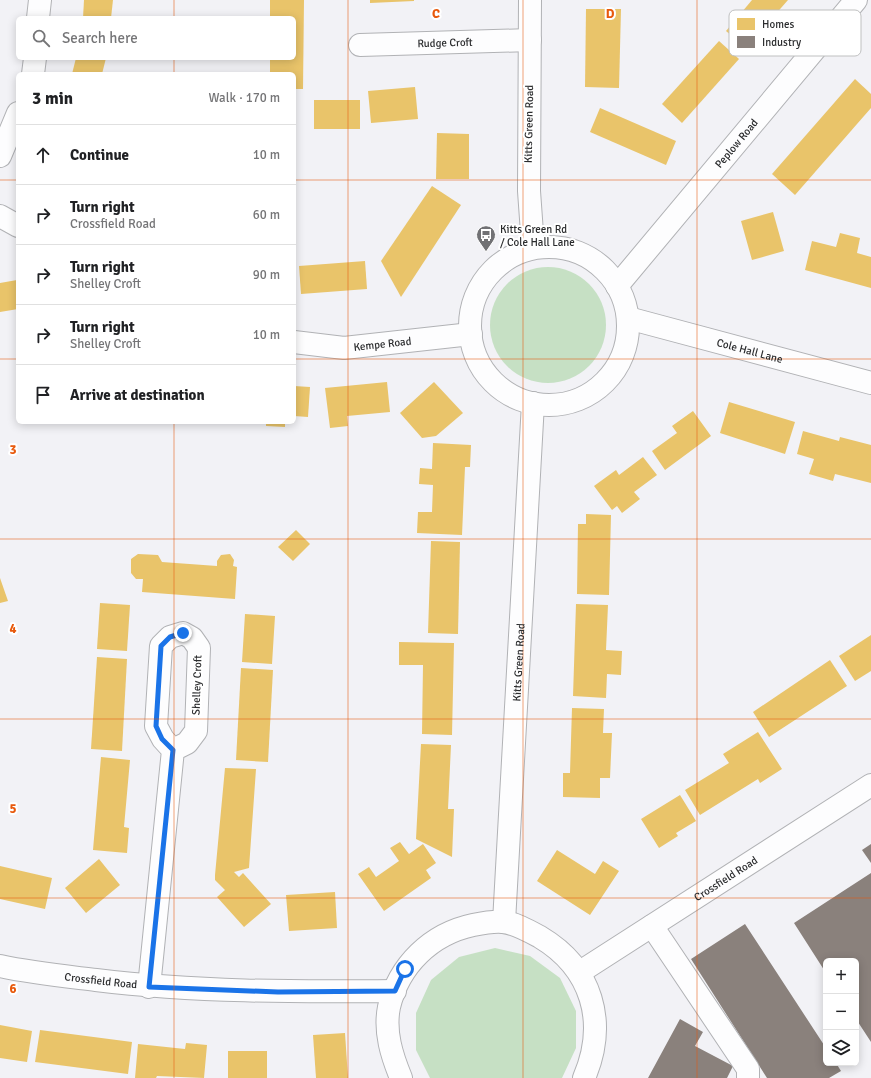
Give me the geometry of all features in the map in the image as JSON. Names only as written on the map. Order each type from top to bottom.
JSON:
[{"type":"street","points":[[38,16],[40,0]]},
{"type":"street","name":"Kitts Green Road","points":[[530,0],[529,190],[533,247]]},
{"type":"street","name":"Peplow Road","points":[[848,10],[856,0]]},
{"type":"street","name":"Rudge Croft","points":[[360,45],[530,40]]},
{"type":"street","name":"Peplow Road","points":[[617,286],[809,56]]},
{"type":"street","points":[[33,72],[35,60]]},
{"type":"street","points":[[0,156],[16,118]]},
{"type":"street","points":[[0,216],[16,225]]},
{"type":"street","points":[[533,247],[566,249],[581,253],[604,268],[617,286],[625,303],[628,318],[624,350],[607,380],[596,390],[580,398],[560,404],[532,403],[507,392],[494,382],[478,360],[471,334],[472,308],[476,296],[485,280],[505,260],[533,247]]},
{"type":"street","name":"Cole Hall Lane","points":[[628,318],[871,383]]},
{"type":"street","name":"Kempe Road","points":[[296,342],[344,348],[471,334]]},
{"type":"street","name":"Kitts Green Road","points":[[504,922],[532,403]]},
{"type":"street","points":[[149,987],[173,750]]},
{"type":"street","name":"Crossfield Road","points":[[580,972],[871,785]]},
{"type":"street","points":[[401,1078],[392,1058],[388,1040],[389,1008],[405,969],[414,957],[443,935],[471,926],[504,922],[530,931],[557,947],[580,972],[593,1005],[596,1030],[592,1058],[584,1078]]},
{"type":"street","points":[[652,926],[748,1069],[748,1078]]},
{"type":"street","name":"Crossfield Road","points":[[0,966],[35,973],[149,987],[278,992],[395,991]]},
{"type":"green space","points":[[548,267],[570,271],[580,276],[589,284],[597,293],[602,303],[606,325],[602,347],[597,357],[589,366],[580,374],[570,379],[548,383],[526,379],[516,374],[507,366],[499,357],[494,347],[490,325],[494,303],[499,293],[507,284],[516,276],[526,271]]},
{"type":"green space","points":[[495,948],[530,956],[560,978],[576,1011],[576,1048],[562,1078],[430,1078],[416,1050],[416,1013],[431,980],[459,957]]},
{"type":"building: Homes","points":[[84,0],[113,0],[111,16],[83,16]]},
{"type":"building: Homes","points":[[270,0],[304,0],[303,89],[296,89],[296,72],[270,72],[270,60],[296,60],[296,16],[270,16]]},
{"type":"building: Homes","points":[[370,0],[414,0],[414,1],[370,3]]},
{"type":"building: Homes","points":[[752,0],[788,0],[779,10],[744,10]]},
{"type":"building: Homes","points":[[586,9],[621,9],[619,88],[585,87]]},
{"type":"building: Homes","points":[[719,41],[729,50],[729,56],[736,56],[739,59],[682,123],[662,104]]},
{"type":"building: Homes","points":[[76,60],[106,60],[102,72],[72,72]]},
{"type":"building: Homes","points":[[855,79],[871,94],[871,108],[795,195],[772,174]]},
{"type":"building: Homes","points":[[415,87],[418,119],[371,123],[368,91]]},
{"type":"building: Homes","points":[[314,100],[360,100],[360,129],[314,129]]},
{"type":"building: Homes","points":[[600,108],[676,141],[666,165],[590,132]]},
{"type":"building: Homes","points":[[437,133],[469,134],[469,179],[436,179]]},
{"type":"building: Homes","points":[[432,186],[461,205],[401,297],[381,261]]},
{"type":"building: Homes","points":[[773,212],[784,251],[752,260],[741,221]]},
{"type":"building: Homes","points":[[840,233],[860,238],[857,253],[871,257],[871,288],[805,270],[812,241],[836,247]]},
{"type":"building: Homes","points":[[365,261],[367,289],[301,294],[299,266]]},
{"type":"building: Homes","points":[[16,280],[16,309],[0,312],[0,283]]},
{"type":"building: Homes","points":[[387,382],[390,412],[347,416],[348,426],[330,428],[325,388]]},
{"type":"building: Homes","points":[[434,382],[463,413],[436,436],[422,438],[400,413]]},
{"type":"building: Homes","points":[[296,386],[310,387],[308,417],[296,416]]},
{"type":"building: Homes","points":[[729,402],[795,422],[785,454],[720,433]]},
{"type":"building: Homes","points":[[693,411],[711,436],[665,470],[652,451],[677,433],[672,426]]},
{"type":"building: Homes","points":[[266,424],[285,424],[285,427],[266,426]]},
{"type":"building: Homes","points":[[803,431],[839,441],[840,437],[871,445],[871,483],[835,474],[833,481],[809,474],[814,459],[797,454]]},
{"type":"building: Homes","points":[[433,443],[471,445],[470,467],[465,467],[462,535],[417,533],[418,512],[432,512],[433,485],[419,484],[420,468],[432,469]]},
{"type":"building: Homes","points":[[643,457],[657,475],[634,492],[640,499],[622,513],[617,506],[612,510],[594,486],[616,470],[619,475]]},
{"type":"building: Homes","points":[[586,514],[611,515],[609,595],[577,594],[578,524],[586,524]]},
{"type":"building: Homes","points":[[296,530],[310,544],[293,561],[278,547]]},
{"type":"building: Homes","points":[[431,541],[460,542],[458,634],[428,633]]},
{"type":"building: Homes","points":[[138,554],[158,555],[162,562],[217,566],[217,561],[221,555],[230,554],[234,560],[233,566],[237,567],[235,599],[142,592],[143,579],[136,579],[131,573],[131,559]]},
{"type":"building: Homes","points":[[0,578],[8,601],[0,603]]},
{"type":"building: Homes","points":[[100,603],[130,605],[127,651],[97,649]]},
{"type":"building: Homes","points":[[576,604],[608,605],[606,650],[622,651],[621,675],[607,674],[606,698],[573,696]]},
{"type":"building: Homes","points":[[245,614],[275,616],[272,664],[242,662]]},
{"type":"building: Homes","points":[[871,635],[871,671],[855,681],[839,656]]},
{"type":"building: Homes","points":[[399,642],[454,643],[452,735],[422,734],[423,665],[399,665]]},
{"type":"building: Homes","points":[[97,657],[127,659],[122,751],[91,749]]},
{"type":"building: Homes","points":[[830,660],[847,686],[769,737],[753,712]]},
{"type":"building: Homes","points":[[241,668],[273,670],[268,762],[236,760]]},
{"type":"building: Homes","points":[[572,708],[604,709],[603,733],[612,733],[610,778],[600,778],[600,798],[563,797],[563,773],[570,773]]},
{"type":"building: Homes","points":[[758,732],[782,769],[760,783],[758,779],[700,815],[685,790],[729,763],[723,754]]},
{"type":"building: Homes","points":[[421,744],[451,745],[448,809],[454,809],[452,857],[416,839]]},
{"type":"building: Homes","points":[[101,757],[130,760],[124,827],[129,828],[127,853],[93,850]]},
{"type":"building: Homes","points":[[225,768],[256,769],[249,868],[234,872],[239,877],[243,873],[271,904],[244,927],[217,897],[225,890],[215,880],[215,875]]},
{"type":"building: Homes","points":[[680,795],[696,821],[676,833],[678,836],[659,848],[641,819]]},
{"type":"building: Homes","points":[[400,842],[409,854],[423,844],[436,863],[426,870],[431,878],[384,911],[358,874],[369,867],[376,877],[399,861],[390,848]]},
{"type":"building: Homes","points":[[557,850],[595,874],[603,861],[619,871],[590,915],[537,881]]},
{"type":"building: Homes","points":[[99,859],[120,885],[86,913],[65,888]]},
{"type":"building: Homes","points":[[0,866],[52,878],[45,909],[0,899]]},
{"type":"building: Homes","points":[[335,892],[337,928],[289,931],[286,895]]},
{"type":"building: Homes","points":[[0,1025],[32,1031],[27,1062],[0,1058]]},
{"type":"building: Homes","points":[[40,1030],[132,1042],[128,1074],[35,1062]]},
{"type":"building: Homes","points":[[345,1033],[348,1078],[316,1078],[313,1035]]},
{"type":"building: Homes","points":[[186,1043],[207,1045],[204,1078],[157,1076],[156,1078],[135,1078],[138,1044],[185,1049]]},
{"type":"building: Homes","points":[[228,1051],[267,1051],[267,1078],[228,1078]]},
{"type":"building: Industry","points":[[871,844],[871,863],[862,850]]},
{"type":"building: Industry","points":[[871,873],[871,1042],[859,1024],[859,958],[823,958],[823,968],[794,923]]},
{"type":"building: Industry","points":[[745,924],[823,1043],[823,1066],[838,1066],[841,1071],[829,1078],[767,1078],[691,959]]},
{"type":"building: Industry","points":[[680,1019],[703,1032],[695,1046],[733,1066],[727,1078],[648,1078]]},
{"type":"place","name":"Kitts Green Rd / Cole Hall Lane","points":[[486,252]]},
{"type":"route","points":[[183,633],[170,637],[161,646],[156,726],[162,739],[173,750],[149,987],[278,992],[395,991],[405,969]]}]
